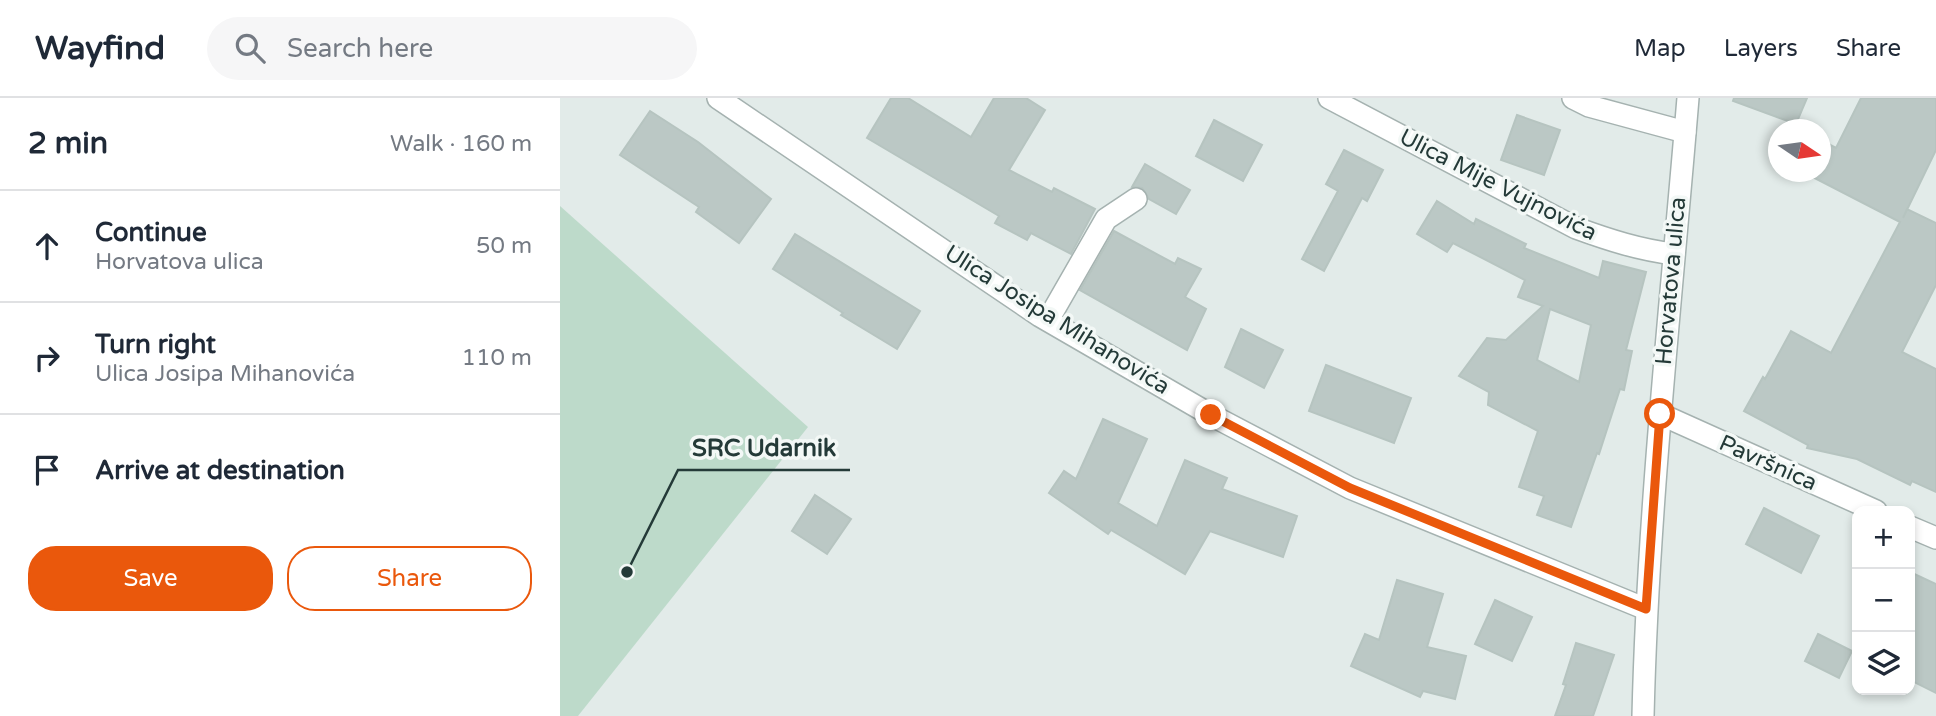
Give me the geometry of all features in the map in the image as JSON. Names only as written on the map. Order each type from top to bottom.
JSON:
[{"type":"street","name":"Ulica Josipa Mihanovića","points":[[718,98],[1048,320],[1211,415],[1350,488],[1646,609]]},
{"type":"street","name":"Ulica Mije Vujnovića","points":[[1329,98],[1576,228],[1616,242],[1674,254]]},
{"type":"street","points":[[1573,98],[1589,106],[1685,132]]},
{"type":"street","name":"Horvatova ulica","points":[[1643,716],[1646,609],[1660,414],[1688,98]]},
{"type":"street","points":[[1048,320],[1106,219],[1136,199]]},
{"type":"street","name":"Pavršnica","points":[[1660,414],[1864,506]]},
{"type":"street","points":[[1915,529],[1936,538]]},
{"type":"green space","points":[[560,206],[808,427],[578,716],[560,716]]},
{"type":"building","points":[[891,98],[908,98],[971,137],[994,98],[1026,98],[1045,110],[1009,170],[1052,192],[1054,188],[1095,209],[1071,254],[1031,233],[1027,240],[995,223],[999,216],[867,138]]},
{"type":"building","points":[[1734,98],[1807,98],[1798,119],[1782,119],[1733,101]]},
{"type":"building","points":[[1861,98],[1936,98],[1936,150],[1907,209],[1936,223],[1936,285],[1902,352],[1936,369],[1936,492],[1912,481],[1910,485],[1857,459],[1807,448],[1808,445],[1744,411],[1791,331],[1831,353],[1900,222],[1822,182],[1831,182],[1831,145],[1836,148]]},
{"type":"building","points":[[650,111],[698,142],[771,199],[739,243],[696,212],[699,207],[620,155]]},
{"type":"building","points":[[1517,115],[1560,130],[1544,175],[1501,160]]},
{"type":"building","points":[[1214,120],[1262,145],[1243,181],[1196,156]]},
{"type":"building","points":[[1344,150],[1383,170],[1367,201],[1362,198],[1324,271],[1302,259],[1338,191],[1326,184]]},
{"type":"building","points":[[1145,164],[1190,190],[1176,214],[1149,199],[1142,188],[1132,187]]},
{"type":"building","points":[[1437,201],[1474,224],[1476,219],[1526,244],[1524,248],[1599,278],[1603,261],[1646,272],[1626,350],[1632,351],[1624,390],[1620,389],[1571,527],[1537,515],[1544,496],[1519,487],[1538,431],[1488,405],[1489,392],[1459,376],[1487,338],[1506,340],[1543,306],[1518,297],[1525,280],[1453,243],[1447,252],[1417,234]],"holes":[[[1550,309],[1591,325],[1579,382],[1537,360]]]},
{"type":"building","points":[[1114,231],[1175,264],[1178,258],[1201,269],[1185,297],[1206,309],[1187,350],[1080,290]]},
{"type":"building","points":[[795,234],[920,311],[897,349],[773,269]]},
{"type":"building","points":[[1241,329],[1283,350],[1264,388],[1225,367]]},
{"type":"building","points":[[1326,365],[1411,398],[1394,443],[1309,411]]},
{"type":"building","points":[[1103,419],[1147,439],[1118,503],[1157,526],[1185,460],[1227,478],[1222,489],[1297,516],[1283,557],[1210,531],[1185,574],[1111,530],[1108,534],[1049,493],[1064,471],[1076,479]]},
{"type":"building","points":[[815,495],[851,519],[827,554],[792,531]]},
{"type":"building","points":[[1764,508],[1819,536],[1801,573],[1746,544]]},
{"type":"building","points":[[1915,574],[1936,584],[1936,693],[1915,682]]},
{"type":"building","points":[[1397,580],[1443,594],[1427,647],[1466,656],[1455,699],[1423,691],[1420,697],[1351,666],[1365,634],[1379,640]]},
{"type":"building","points":[[1495,600],[1532,617],[1512,661],[1475,644]]},
{"type":"building","points":[[1818,634],[1852,651],[1839,678],[1805,661]]},
{"type":"building","points":[[1576,643],[1614,655],[1593,716],[1555,716],[1566,685],[1563,684]]},
{"type":"place","name":"SRC Udarnik","points":[[627,572]]},
{"type":"route","points":[[1211,415],[1350,488],[1646,609],[1660,414]]}]
